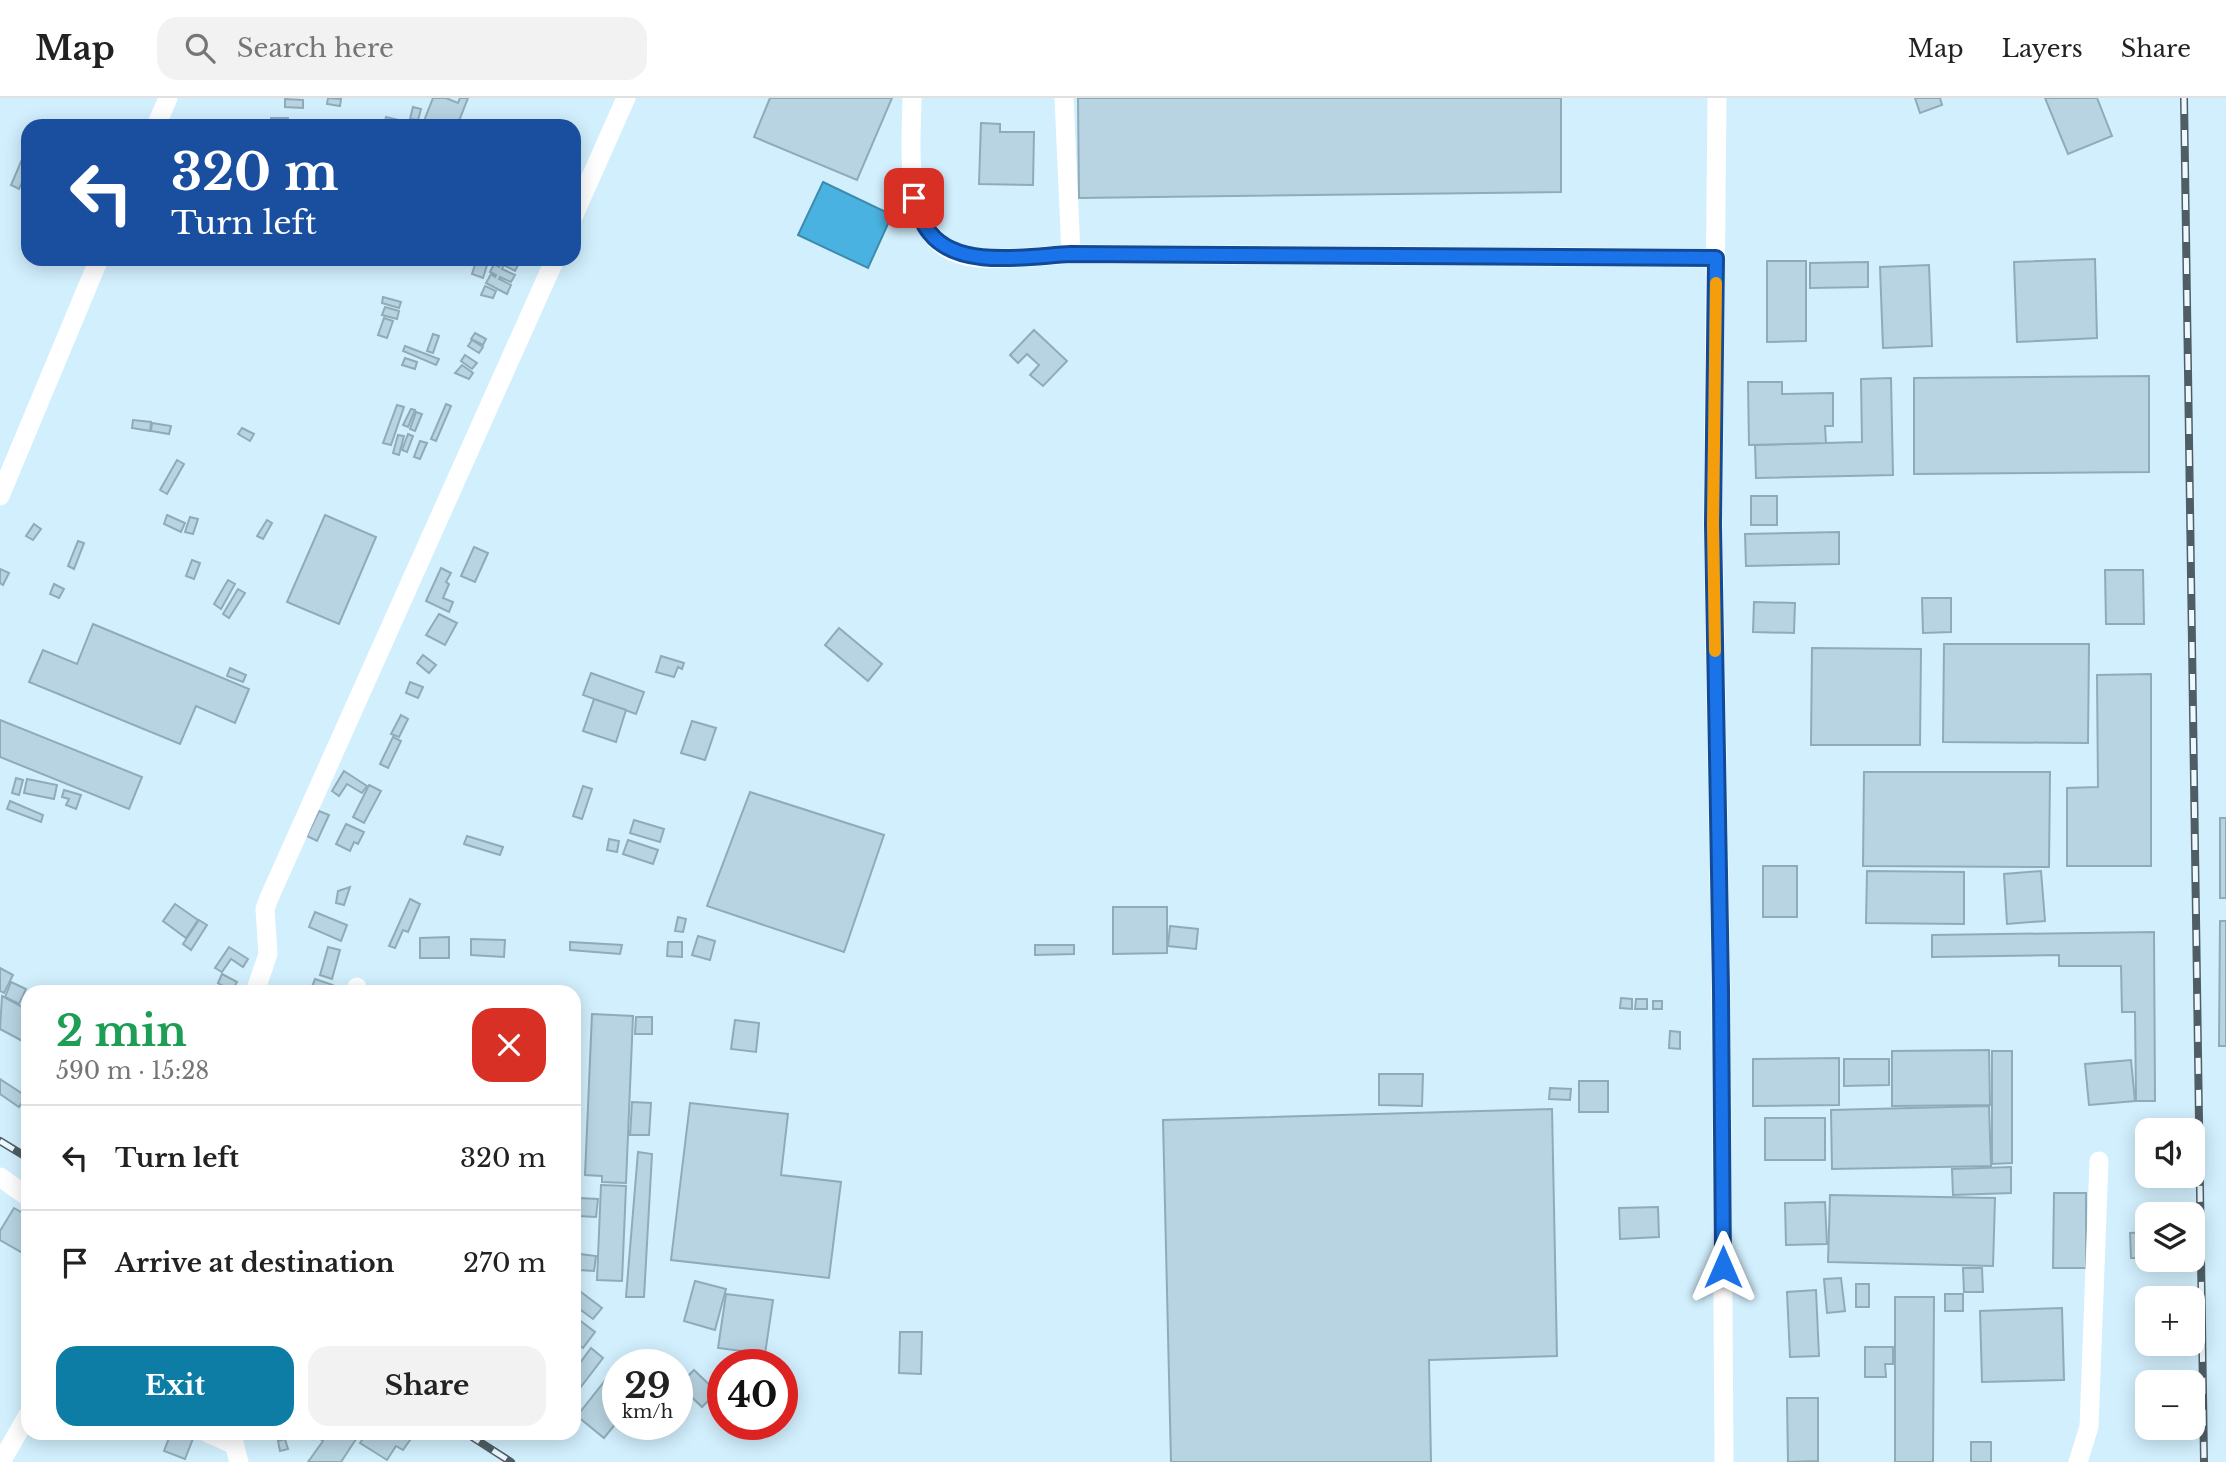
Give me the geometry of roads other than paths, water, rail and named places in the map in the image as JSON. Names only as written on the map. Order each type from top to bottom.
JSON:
[{"type":"street","points":[[159,119],[168,98]]},
{"type":"street","points":[[581,199],[626,98]]},
{"type":"street","points":[[912,98],[914,198],[929,232],[940,244],[961,255],[978,258],[1071,254],[1716,258]]},
{"type":"street","points":[[1064,98],[1071,254]]},
{"type":"street","points":[[1717,98],[1713,524],[1721,1003],[1724,1462]]},
{"type":"street","points":[[0,496],[96,266]]},
{"type":"street","points":[[257,985],[268,954],[265,909],[269,898],[552,266]]},
{"type":"street","points":[[2078,1462],[2089,1427],[2099,1161]]},
{"type":"street","points":[[0,1177],[21,1192]]},
{"type":"street","points":[[1,1462],[21,1427]]},
{"type":"water","points":[[823,182],[892,215],[868,268],[798,235]]},
{"type":"railway","points":[[2184,98],[2204,1462]]},
{"type":"railway","points":[[0,1141],[21,1154]]},
{"type":"railway","points":[[477,1440],[511,1462]]}]
